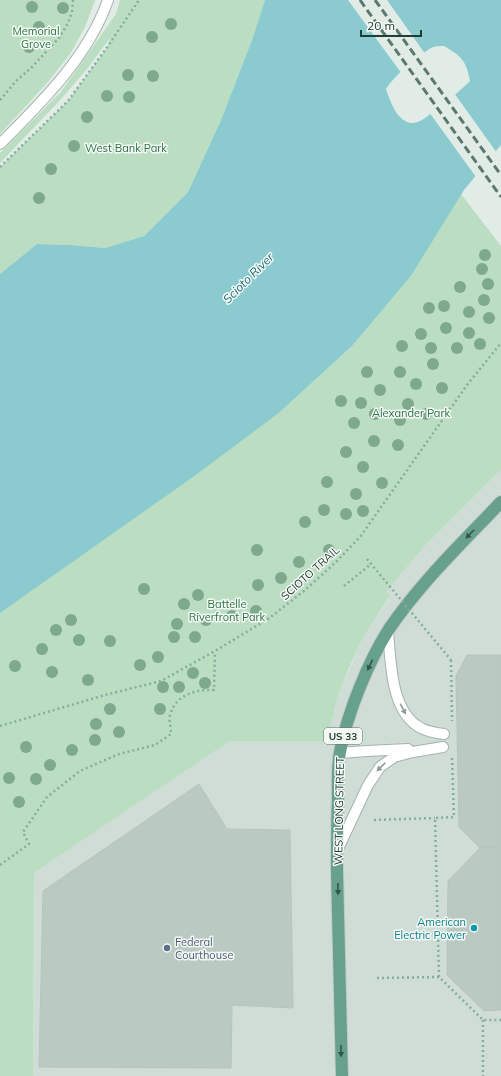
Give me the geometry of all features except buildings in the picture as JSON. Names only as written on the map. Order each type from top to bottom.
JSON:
[{"type":"main road","name":"WEST LONG STREET","points":[[342,1076],[337,850],[338,769],[345,730],[358,692],[388,631],[412,597],[435,570],[501,502]]},
{"type":"lane","points":[[0,144],[33,111],[78,58],[104,13],[108,0]]},
{"type":"lane","points":[[388,631],[393,679],[397,697],[408,718],[420,728],[430,733],[448,731]]},
{"type":"lane","points":[[337,850],[368,785],[380,767],[394,758],[428,749]]},
{"type":"lane","points":[[340,754],[367,751],[448,749]]},
{"type":"path","points":[[0,100],[16,81],[31,68],[59,38],[68,23],[72,12],[73,0]]},
{"type":"path","name":"SCIOTO TRAIL","points":[[0,726],[106,695],[161,681],[215,652],[268,619],[304,591],[336,562],[360,536],[467,385],[501,343]]},
{"type":"path","points":[[367,559],[451,660],[448,731]]},
{"type":"path","points":[[344,586],[371,564]]},
{"type":"path","points":[[0,865],[29,844],[23,832],[48,797],[80,771],[119,754],[155,745],[171,734],[170,716],[174,706],[186,694],[204,689],[214,690],[215,652]]},
{"type":"path","points":[[374,820],[454,817],[448,749]]},
{"type":"path","points":[[435,818],[439,977],[483,1020],[501,1020]]},
{"type":"path","points":[[377,978],[439,977]]},
{"type":"path","points":[[483,1020],[483,1076]]},
{"type":"shaded area","points":[[501,470],[501,1076],[33,1076],[34,873],[230,741],[327,741],[338,696],[362,640],[390,596],[386,592],[422,549]]},
{"type":"green space","name":"Memorial Grove","points":[[0,0],[95,0],[85,27],[70,54],[47,83],[0,134]]},
{"type":"green space","name":"West Bank Park","points":[[120,0],[265,0],[252,40],[221,120],[188,192],[144,236],[105,248],[37,244],[0,274],[0,167],[68,101],[108,46],[110,38],[87,69],[62,98],[0,163],[0,153],[61,92],[116,14]]},
{"type":"green space","name":"Battelle Riverfront Park","points":[[461,194],[501,246],[501,470],[422,549],[386,592],[390,595],[362,640],[349,668],[338,696],[327,741],[230,741],[34,873],[33,1076],[0,1076],[0,612],[280,412],[352,346],[411,276]]},
{"type":"water","name":"Scioto River","points":[[265,0],[501,0],[501,145],[464,190],[411,276],[352,346],[280,412],[193,477],[0,613],[0,274],[37,244],[105,248],[144,236],[188,192],[221,120],[252,40]],"holes":[[[436,46],[444,46],[462,59],[467,68],[470,81],[450,99],[422,120],[415,123],[408,122],[403,119],[394,109],[386,89],[395,78],[419,56],[431,48]]]},
{"type":"pier","points":[[348,0],[387,0],[426,55],[402,74]]},
{"type":"pier","points":[[454,93],[497,153],[476,177],[429,112]]},
{"type":"railway","points":[[360,0],[501,197]]},
{"type":"railway","points":[[375,0],[501,175]]},
{"type":"place","name":"American Electric Power","points":[[474,928]]},
{"type":"place","name":"Federal Courthouse","points":[[167,948]]},
{"type":"park label","name":"Alexander Park","points":[[411,413]]}]
